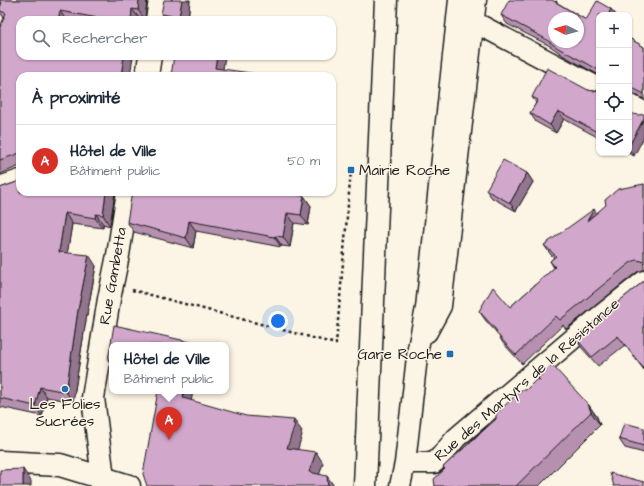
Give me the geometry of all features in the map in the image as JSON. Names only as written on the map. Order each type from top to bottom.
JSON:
[{"type":"street","points":[[158,16],[160,0]]},
{"type":"street","points":[[365,486],[386,0]]},
{"type":"street","points":[[459,0],[466,21],[596,86]]},
{"type":"street","points":[[400,486],[405,462],[418,348],[441,306],[466,21],[476,0]]},
{"type":"street","points":[[148,72],[149,60]]},
{"type":"street","points":[[632,106],[644,112]]},
{"type":"street","points":[[0,188],[16,182]]},
{"type":"street","name":"Rue Gambetta","points":[[102,482],[93,398],[127,196]]},
{"type":"street","name":"Rue des Martyrs de la Résistance","points":[[405,462],[434,463],[456,438],[595,320],[644,281]]},
{"type":"street","points":[[0,462],[60,465],[102,482],[129,486]]},
{"type":"street","points":[[405,462],[411,486]]},
{"type":"path","points":[[112,284],[336,344],[351,170]]},
{"type":"building","points":[[0,0],[139,0],[138,10],[132,9],[131,16],[87,16],[60,11],[59,16],[16,16],[16,60],[123,60],[122,72],[16,72],[16,154],[0,160],[0,27],[6,13],[0,11],[2,3]]},
{"type":"building","points":[[164,0],[182,0],[179,16],[161,14]]},
{"type":"building","points":[[509,0],[552,0],[572,12],[548,12],[548,41],[501,15]]},
{"type":"building","points":[[597,1],[611,9],[610,12],[596,12],[596,68],[558,48],[584,48],[584,19],[586,20]]},
{"type":"building","points":[[632,40],[644,47],[644,94],[632,88]]},
{"type":"building","points":[[173,60],[216,60],[215,68],[244,72],[172,72]]},
{"type":"building","points":[[547,68],[588,90],[596,90],[596,131],[558,111],[550,125],[530,113],[538,100],[532,97]]},
{"type":"building","points":[[632,114],[639,115],[644,114],[644,118],[632,140]]},
{"type":"building","points":[[503,160],[527,173],[510,203],[486,190]]},
{"type":"building","points":[[16,182],[16,196],[105,196],[103,215],[96,214],[95,218],[65,213],[59,252],[89,255],[78,310],[66,392],[40,387],[35,406],[0,398],[0,188]]},
{"type":"building","points":[[644,184],[644,263],[636,260],[630,263],[560,320],[556,316],[516,355],[479,311],[493,287],[510,307],[555,267],[550,261],[556,256],[544,245],[594,209],[587,221],[606,205],[605,200],[618,189]]},
{"type":"building","points":[[131,196],[304,196],[301,215],[287,213],[283,237],[274,237],[189,221],[186,238],[127,222]]},
{"type":"building","points":[[644,281],[644,369],[618,336],[592,357],[575,337]]},
{"type":"building","points":[[114,325],[190,342],[111,342]]},
{"type":"building","points":[[552,365],[588,404],[591,412],[516,486],[435,486],[434,479],[445,469],[443,467],[496,419],[496,414],[521,390],[526,390],[537,379],[541,381],[538,378]]},
{"type":"building","points":[[157,394],[184,394],[183,398],[246,416],[294,420],[293,424],[295,424],[287,448],[316,452],[309,472],[327,476],[328,486],[147,486],[143,474]]},
{"type":"building","points":[[624,423],[644,428],[644,446],[619,439]]},
{"type":"building","points":[[23,469],[23,486],[0,486],[0,470]]},
{"type":"building","points":[[610,473],[644,482],[644,486],[614,486]]},
{"type":"place","name":"Mairie Roche","points":[[351,170]]},
{"type":"place","name":"Gare Roche","points":[[450,354]]},
{"type":"place","name":"Les Folies Sucrées","points":[[65,389]]},
{"type":"place","name":"Hôtel de Ville","points":[[169,440]]}]
